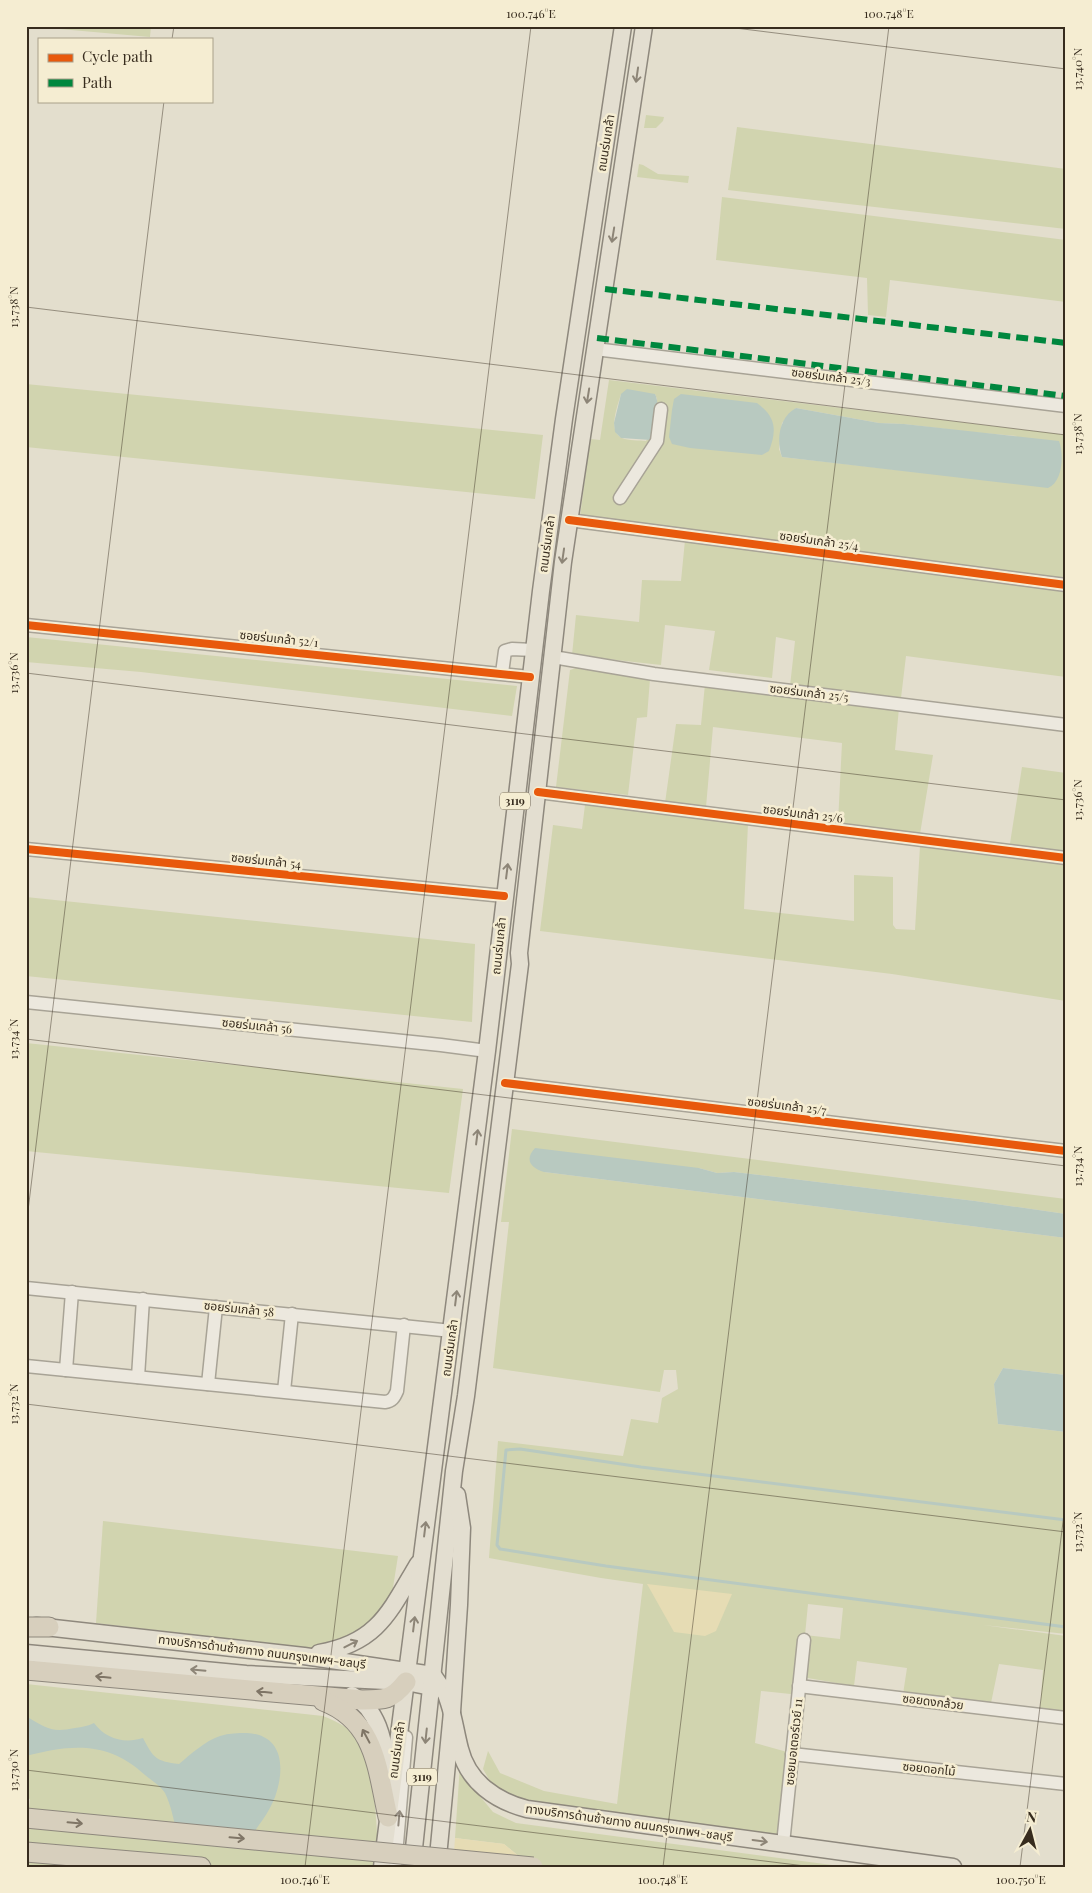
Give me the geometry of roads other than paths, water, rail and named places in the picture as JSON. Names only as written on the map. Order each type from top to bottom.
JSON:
[{"type":"highway","points":[[26,1626],[49,1627]]},
{"type":"highway","points":[[26,1670],[362,1700],[387,1699],[397,1694],[407,1676]]},
{"type":"highway","points":[[313,1697],[338,1706],[363,1729],[375,1756],[388,1817]]},
{"type":"highway","points":[[26,1818],[533,1867]]},
{"type":"highway","points":[[35,1852],[201,1867]]},
{"type":"main road","name":"ถนนร่มเกล้า","points":[[382,1867],[487,1051],[533,650],[564,419],[623,26]]},
{"type":"main road","name":"ถนนร่มเกล้า","points":[[412,1867],[454,1471],[466,1396],[520,964],[519,953],[568,520],[596,349],[644,26]]},
{"type":"main road","points":[[437,1867],[452,1712],[459,1605],[462,1528],[454,1471]]},
{"type":"main road","points":[[304,1656],[340,1650],[372,1632],[396,1601],[422,1557]]},
{"type":"main road","points":[[459,1605],[464,1652],[466,1740],[468,1756],[477,1782]]},
{"type":"main road","name":"ทางบริการด้านซ้ายทาง ถนนกรุงเทพฯ-ชลบุรี","points":[[49,1627],[304,1656],[432,1681],[446,1694],[464,1763],[477,1782],[493,1796],[510,1805],[526,1809],[953,1867]]},
{"type":"main road","name":"ทางบริการด้านซ้ายทาง ถนนกรุงเทพฯ-ชลบุรี","points":[[26,1654],[246,1674],[299,1677],[407,1676]]},
{"type":"main road","points":[[299,1677],[341,1689],[362,1700],[383,1736],[392,1788]]},
{"type":"street","name":"ซอยร่มเกล้า 25/3","points":[[596,349],[1066,406]]},
{"type":"street","points":[[620,498],[657,441],[661,409]]},
{"type":"street","name":"ซอยร่มเกล้า 25/4","points":[[568,520],[1066,585]]},
{"type":"street","name":"ซอยร่มเกล้า 52/1","points":[[26,625],[530,677]]},
{"type":"street","points":[[502,673],[505,651],[512,648],[533,650]]},
{"type":"street","name":"ซอยร่มเกล้า 25/5","points":[[553,657],[654,674],[1066,725]]},
{"type":"street","name":"ซอยร่มเกล้า 25/6","points":[[538,792],[1066,858]]},
{"type":"street","name":"ซอยร่มเกล้า 54","points":[[26,848],[504,896]]},
{"type":"street","name":"ซอยร่มเกล้า 56","points":[[26,1002],[487,1051]]},
{"type":"street","name":"ซอยร่มเกล้า 25/7","points":[[505,1084],[1066,1151]]},
{"type":"street","name":"ซอยร่มเกล้า 58","points":[[26,1288],[452,1331]]},
{"type":"street","points":[[66,1370],[72,1292]]},
{"type":"street","points":[[138,1377],[143,1299]]},
{"type":"street","points":[[208,1384],[216,1307]]},
{"type":"street","points":[[284,1391],[292,1314]]},
{"type":"street","points":[[26,1366],[390,1401],[397,1391],[404,1325]]},
{"type":"street","name":"ซอยมอเตอร์เวย์ 11","points":[[783,1844],[804,1640]]},
{"type":"street","points":[[395,1867],[405,1750],[408,1699],[407,1676]]},
{"type":"street","name":"ซอยดงกล้วย","points":[[800,1686],[1066,1718]]},
{"type":"street","name":"ซอยดอกไม้","points":[[792,1754],[1066,1784]]},
{"type":"waterway","points":[[1066,1520],[641,1467],[520,1449],[506,1450],[497,1545],[500,1549],[606,1566],[1066,1627]]}]
